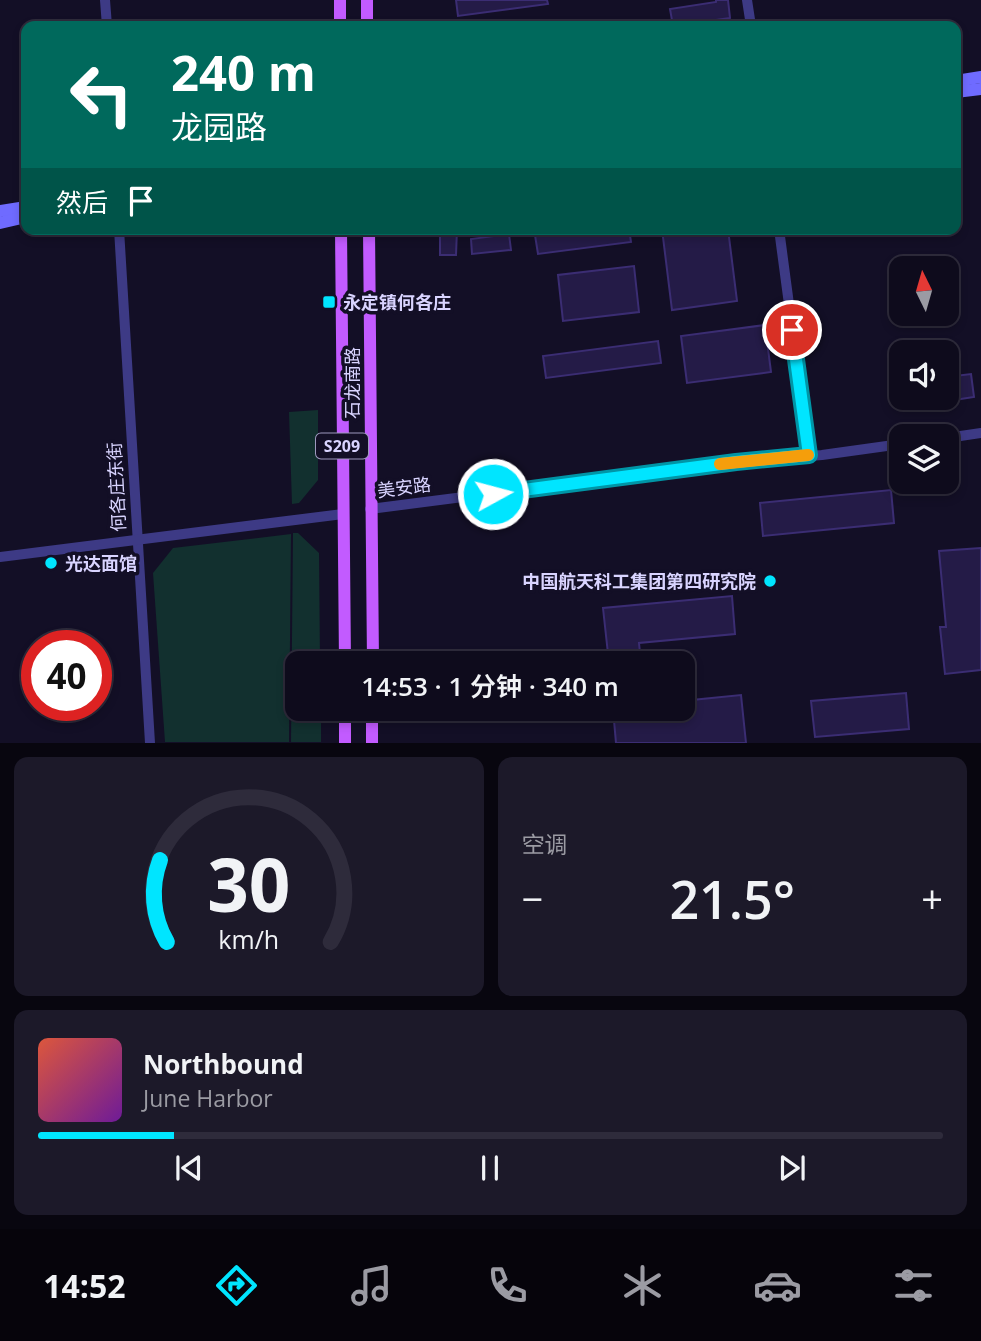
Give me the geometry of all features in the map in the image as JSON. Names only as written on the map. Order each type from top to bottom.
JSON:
[{"type":"main road","points":[[340,0],[340,21]]},
{"type":"main road","points":[[367,0],[367,21]]},
{"type":"main road","points":[[961,80],[981,78]]},
{"type":"main road","points":[[961,91],[981,89]]},
{"type":"main road","points":[[0,211],[21,208]]},
{"type":"main road","points":[[0,223],[21,218]]},
{"type":"main road","name":"石龙南路","points":[[341,235],[345,651]]},
{"type":"main road","name":"石龙南路","points":[[369,235],[373,651]]},
{"type":"main road","points":[[345,721],[345,743]]},
{"type":"main road","points":[[372,721],[372,743]]},
{"type":"street","points":[[105,0],[107,21]]},
{"type":"street","points":[[747,0],[750,21]]},
{"type":"street","name":"何各庄东街","points":[[119,235],[150,743]]},
{"type":"street","points":[[780,235],[809,455]]},
{"type":"street","points":[[959,436],[981,433]]},
{"type":"street","name":"美安路","points":[[370,509],[736,462],[822,456],[889,446]]},
{"type":"street","points":[[0,557],[343,514]]},
{"type":"green space","points":[[318,410],[318,480],[299,503],[292,504],[289,412]]},
{"type":"green space","points":[[293,533],[298,533],[319,553],[320,651],[292,651]]},
{"type":"green space","points":[[291,534],[290,651],[285,651],[285,721],[289,721],[289,742],[165,742],[153,573],[173,548]]},
{"type":"green space","points":[[291,721],[321,721],[321,742],[291,742]]},
{"type":"building","points":[[456,0],[547,0],[548,4],[458,16]]},
{"type":"building","points":[[728,0],[730,18],[672,21],[670,9]]},
{"type":"building","points":[[440,235],[457,235],[456,255],[440,255]]},
{"type":"building","points":[[509,235],[511,250],[472,254],[471,239]]},
{"type":"building","points":[[535,235],[630,235],[631,242],[538,254]]},
{"type":"building","points":[[663,235],[729,235],[737,301],[672,310]]},
{"type":"building","points":[[634,266],[639,312],[563,321],[558,275]]},
{"type":"building","points":[[765,325],[771,372],[687,383],[681,336]]},
{"type":"building","points":[[658,341],[661,363],[546,378],[543,356]]},
{"type":"building","points":[[971,374],[974,397],[959,399],[959,376]]},
{"type":"building","points":[[889,490],[894,523],[763,536],[760,503]]},
{"type":"building","points":[[981,548],[981,670],[945,674],[940,627],[946,627],[939,551]]},
{"type":"building","points":[[732,596],[735,634],[639,643],[640,651],[608,651],[603,608]]},
{"type":"building","points":[[906,693],[909,729],[815,737],[811,701]]},
{"type":"building","points":[[741,695],[746,743],[616,743],[614,721],[695,721],[695,700]]},
{"type":"slow traffic","points":[[720,464],[808,455]]},
{"type":"place","name":"永定镇何各庄","points":[[329,302]]},
{"type":"place","name":"光达面馆","points":[[51,563]]},
{"type":"place","name":"中国航天科工集团第四研究院","points":[[770,581]]},
{"type":"route","points":[[493,494],[809,455],[792,330]]}]
